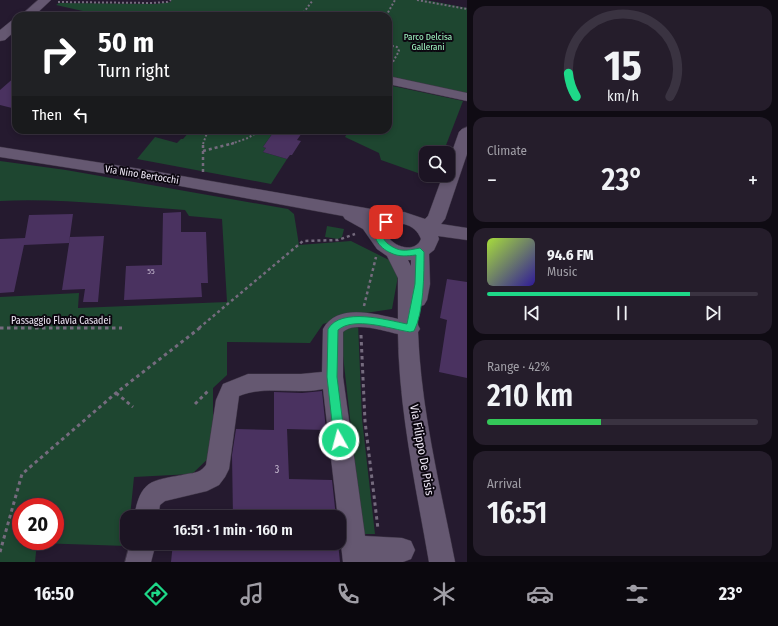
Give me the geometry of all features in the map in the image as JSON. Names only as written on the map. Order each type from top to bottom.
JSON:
[{"type":"street","points":[[31,12],[45,0]]},
{"type":"street","points":[[0,37],[12,27]]},
{"type":"street","points":[[392,81],[467,97]]},
{"type":"street","points":[[455,164],[467,132]]},
{"type":"street","name":"Via Nino Bertocchi","points":[[0,152],[118,170],[400,219],[418,223],[426,230],[449,231],[467,234]]},
{"type":"street","points":[[448,182],[436,219],[426,230],[430,236],[430,242],[427,247],[420,252],[411,254],[378,244],[379,230],[382,224],[419,216],[427,211],[448,182]]},
{"type":"street","name":"Via Nino Bertocchi","points":[[283,199],[357,217],[371,226],[378,244]]},
{"type":"street","name":"Via Filippo De Pisis","points":[[378,244],[407,278],[409,369],[414,409],[442,562]]},
{"type":"street","name":"Via Filippo De Pisis","points":[[409,331],[420,284],[420,252]]},
{"type":"street","points":[[391,550],[356,555],[345,488],[332,377],[333,329],[340,323],[361,320],[409,331]]},
{"type":"street","points":[[147,510],[149,500],[158,491],[199,484],[211,478],[217,469],[227,400],[231,390],[247,383],[312,382],[326,380],[332,377]]},
{"type":"street","points":[[138,562],[142,550]]},
{"type":"path","points":[[58,2],[152,3],[171,0]]},
{"type":"path","points":[[304,12],[313,0]]},
{"type":"path","points":[[388,12],[395,0]]},
{"type":"path","points":[[417,0],[467,9]]},
{"type":"path","points":[[392,46],[397,47],[399,51],[392,64]]},
{"type":"path","points":[[203,176],[203,144],[207,134]]},
{"type":"path","points":[[203,150],[239,141],[252,137],[255,134]]},
{"type":"path","points":[[352,230],[378,244],[361,320],[365,421],[391,550]]},
{"type":"path","points":[[0,552],[22,474],[116,393],[208,322],[303,241],[338,240],[357,233]]},
{"type":"path","name":"Passaggio Flavia Casadei","points":[[0,328],[122,328]]},
{"type":"path","points":[[195,404],[209,390]]},
{"type":"path","points":[[116,393],[133,407]]},
{"type":"green space","name":"Parco Delcisa Gallerani","points":[[171,0],[426,0],[467,8],[467,95],[392,78],[392,12],[87,12],[56,5],[59,3],[155,4],[171,2]]},
{"type":"green space","points":[[392,86],[463,101],[446,146],[419,146],[419,173],[381,160],[379,153],[345,137],[347,134],[392,134]]},
{"type":"green space","points":[[187,134],[272,134],[263,147],[266,148],[263,152],[287,159],[271,184],[137,159],[155,137],[177,143]]},
{"type":"green space","points":[[0,161],[66,170],[288,209],[294,214],[299,245],[351,241],[391,261],[398,276],[392,309],[359,314],[323,324],[310,343],[227,342],[227,375],[213,388],[213,454],[192,474],[134,477],[131,510],[120,510],[120,546],[64,544],[64,498],[12,498],[12,550],[36,550],[35,562],[0,562],[0,297],[79,293],[78,308],[227,302],[222,219],[189,216],[185,210],[69,201],[0,201]]},
{"type":"green space","points":[[327,226],[344,229],[342,237],[338,239],[325,237]]},
{"type":"green space","points":[[358,323],[362,419],[375,534],[363,534],[340,329]]},
{"type":"building","points":[[12,80],[12,108],[0,105],[0,90]]},
{"type":"building","points":[[272,134],[301,134],[297,140],[301,141],[292,155],[290,155],[287,159],[263,152],[266,148],[263,147]]},
{"type":"building","points":[[181,212],[181,232],[206,232],[208,283],[201,283],[202,297],[124,300],[126,266],[162,265],[163,213]]},
{"type":"building","points":[[73,214],[69,243],[24,245],[14,292],[0,293],[0,239],[25,238],[29,215]]},
{"type":"building","points":[[104,236],[98,302],[83,302],[85,289],[62,290],[70,237]]},
{"type":"building","points":[[447,279],[467,282],[467,378],[439,372],[447,320],[440,318]]},
{"type":"building","points":[[322,391],[326,430],[287,429],[289,479],[332,480],[335,510],[233,510],[232,455],[236,429],[274,430],[274,392],[302,393]]},
{"type":"building","points":[[172,550],[339,550],[340,562],[171,562]]},
{"type":"route","points":[[339,440],[332,377],[333,329],[340,323],[346,321],[361,320],[410,328],[413,319],[420,284],[420,252],[411,254],[402,253],[394,251],[383,244],[378,236],[380,227],[386,222]]}]
